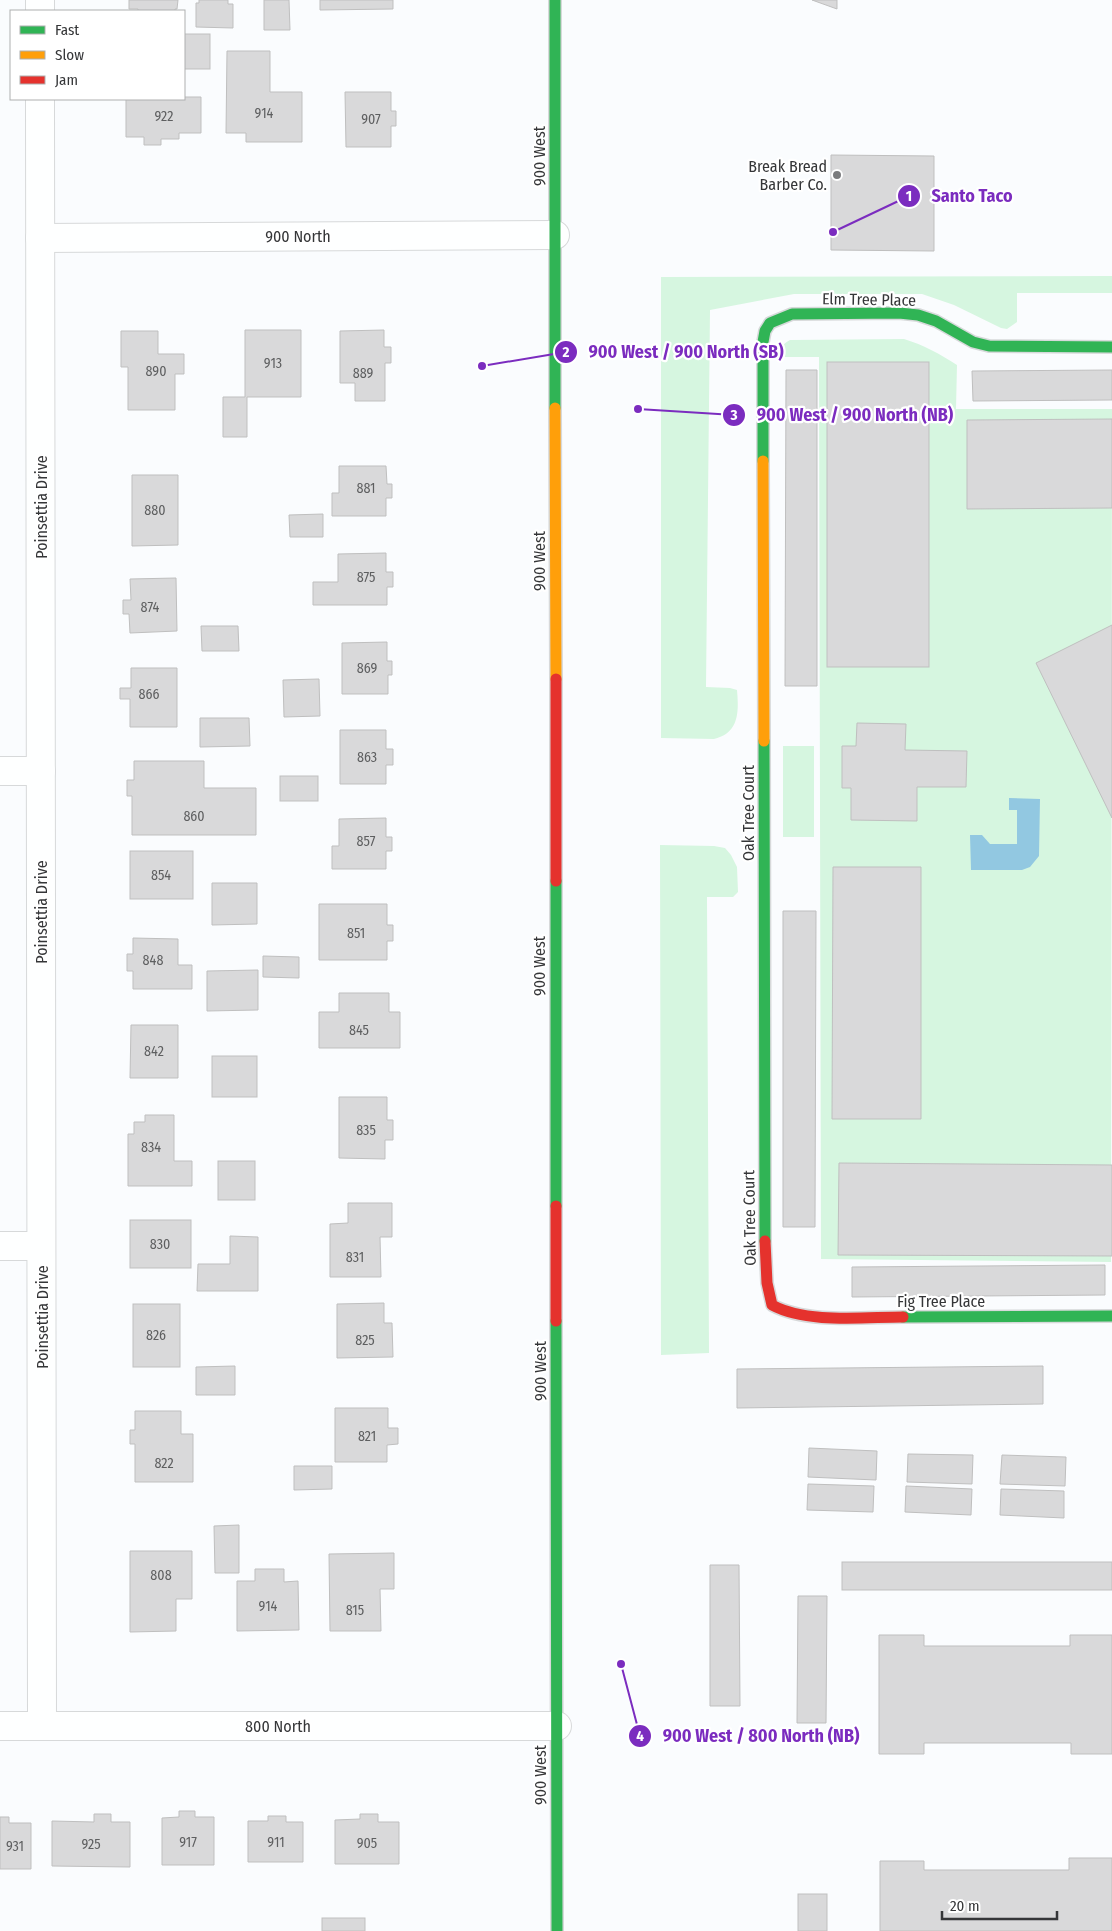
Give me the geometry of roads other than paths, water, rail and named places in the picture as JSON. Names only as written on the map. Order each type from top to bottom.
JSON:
[{"type":"main road","name":"900 West","points":[[555,0],[556,1931]]},
{"type":"main road","name":"Elm Tree Place","points":[[770,322],[792,314],[899,313],[918,315],[936,321],[974,342],[989,346],[1112,347]]},
{"type":"main road","name":"Oak Tree Court","points":[[770,322],[763,342],[765,1261],[772,1305]]},
{"type":"main road","name":"Fig Tree Place","points":[[772,1305],[784,1312],[800,1316],[817,1317],[1112,1316]]},
{"type":"street","name":"Poinsettia Drive","points":[[40,100],[42,1726]]},
{"type":"street","name":"900 North","points":[[40,238],[555,235]]},
{"type":"street","points":[[0,771],[41,771]]},
{"type":"street","points":[[0,1246],[41,1246]]},
{"type":"street","name":"800 North","points":[[0,1726],[556,1726]]},
{"type":"water","points":[[1009,798],[1040,799],[1039,856],[1030,867],[1022,870],[971,870],[970,835],[982,835],[990,844],[1017,844],[1017,810],[1009,810]]},
{"type":"place","name":"Break Bread Barber Co.","points":[[837,175]]},
{"type":"place","name":"Santo Taco","points":[[833,232]]},
{"type":"place","name":"900 West / 900 North (SB)","points":[[482,366]]},
{"type":"place","name":"900 West / 900 North (NB)","points":[[638,409]]},
{"type":"place","name":"900 West / 800 North (NB)","points":[[621,1664]]}]
